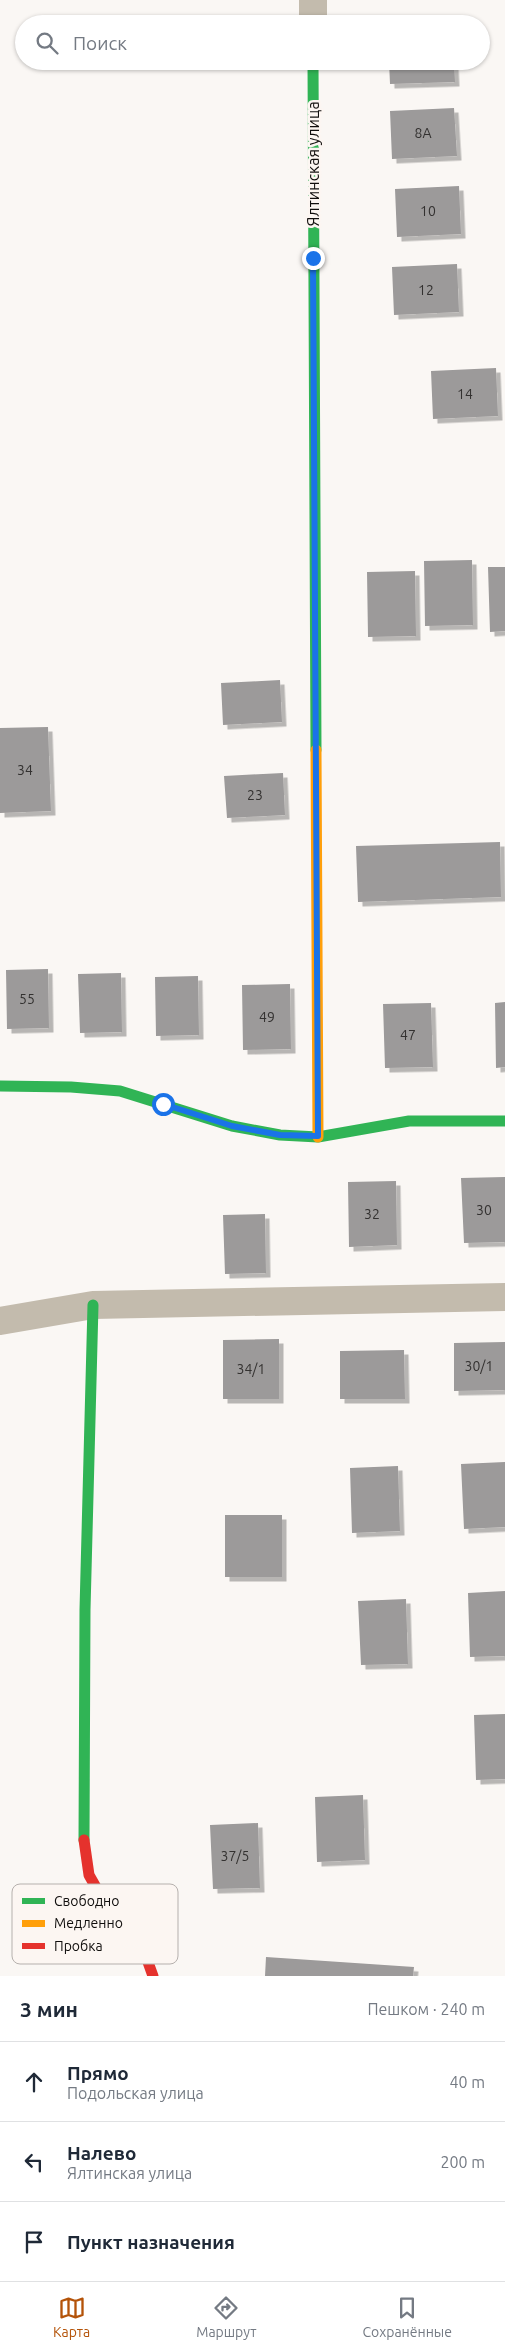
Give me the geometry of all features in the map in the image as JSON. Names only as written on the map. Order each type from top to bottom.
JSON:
[{"type":"street","points":[[313,0],[313,15]]},
{"type":"street","name":"Ялтинская улица","points":[[313,70],[318,1136]]},
{"type":"street","points":[[0,1086],[71,1086],[120,1091],[232,1126],[280,1135],[318,1136],[410,1121],[505,1121]]},
{"type":"street","points":[[0,1321],[93,1305],[505,1297]]},
{"type":"street","points":[[93,1305],[85,1610],[84,1839],[89,1875],[94,1884]]},
{"type":"street","points":[[149,1964],[153,1976]]},
{"type":"building","points":[[389,70],[454,70],[455,82],[390,84]]},
{"type":"building","points":[[454,108],[457,156],[392,159],[390,111]]},
{"type":"building","points":[[459,186],[461,234],[397,237],[395,189]]},
{"type":"building","points":[[457,264],[459,312],[394,315],[392,267]]},
{"type":"building","points":[[496,368],[498,416],[433,419],[431,371]]},
{"type":"building","points":[[472,560],[473,625],[425,626],[424,561]]},
{"type":"building","points":[[488,567],[505,567],[505,631],[490,632]]},
{"type":"building","points":[[415,571],[416,636],[368,637],[367,572]]},
{"type":"building","points":[[280,680],[282,722],[223,725],[221,683]]},
{"type":"building","points":[[48,727],[51,811],[0,813],[0,728]]},
{"type":"building","points":[[283,773],[285,815],[227,818],[224,776]]},
{"type":"building","points":[[500,842],[501,897],[358,902],[356,846]]},
{"type":"building","points":[[48,969],[49,1028],[7,1029],[6,970]]},
{"type":"building","points":[[121,973],[122,1032],[80,1033],[78,974]]},
{"type":"building","points":[[198,976],[199,1035],[156,1036],[155,977]]},
{"type":"building","points":[[290,984],[291,1049],[243,1050],[242,985]]},
{"type":"building","points":[[505,1002],[505,1067],[496,1068],[495,1003]]},
{"type":"building","points":[[431,1003],[433,1067],[385,1068],[383,1004]]},
{"type":"building","points":[[505,1177],[505,1242],[464,1243],[461,1178]]},
{"type":"building","points":[[396,1181],[397,1245],[349,1247],[348,1182]]},
{"type":"building","points":[[265,1214],[266,1273],[225,1274],[223,1215]]},
{"type":"building","points":[[279,1339],[279,1399],[223,1399],[223,1340]]},
{"type":"building","points":[[505,1342],[505,1390],[454,1391],[454,1343]]},
{"type":"building","points":[[404,1350],[405,1399],[340,1399],[340,1351]]},
{"type":"building","points":[[505,1462],[505,1527],[464,1529],[461,1464]]},
{"type":"building","points":[[398,1466],[400,1531],[352,1533],[350,1468]]},
{"type":"building","points":[[225,1515],[282,1515],[282,1577],[225,1577]]},
{"type":"building","points":[[505,1591],[505,1656],[470,1657],[468,1593]]},
{"type":"building","points":[[406,1599],[408,1664],[361,1665],[358,1601]]},
{"type":"building","points":[[505,1714],[505,1779],[476,1780],[474,1715]]},
{"type":"building","points":[[363,1795],[365,1860],[317,1862],[315,1797]]},
{"type":"building","points":[[258,1823],[260,1888],[213,1889],[210,1825]]},
{"type":"building","points":[[266,1957],[414,1967],[413,1976],[265,1976]]},
{"type":"traffic: fast","points":[[313,70],[316,750]]},
{"type":"traffic: fast","points":[[0,1086],[71,1087],[120,1091],[232,1126],[280,1135],[318,1137],[409,1121],[505,1121]]},
{"type":"traffic: fast","points":[[84,1840],[85,1610],[93,1305]]},
{"type":"traffic: slow","points":[[316,750],[318,1137]]},
{"type":"traffic: jam","points":[[84,1840],[89,1875],[94,1884]]},
{"type":"traffic: jam","points":[[149,1964],[153,1976]]},
{"type":"route","points":[[163,1104],[232,1126],[280,1135],[318,1136],[313,258]]}]
